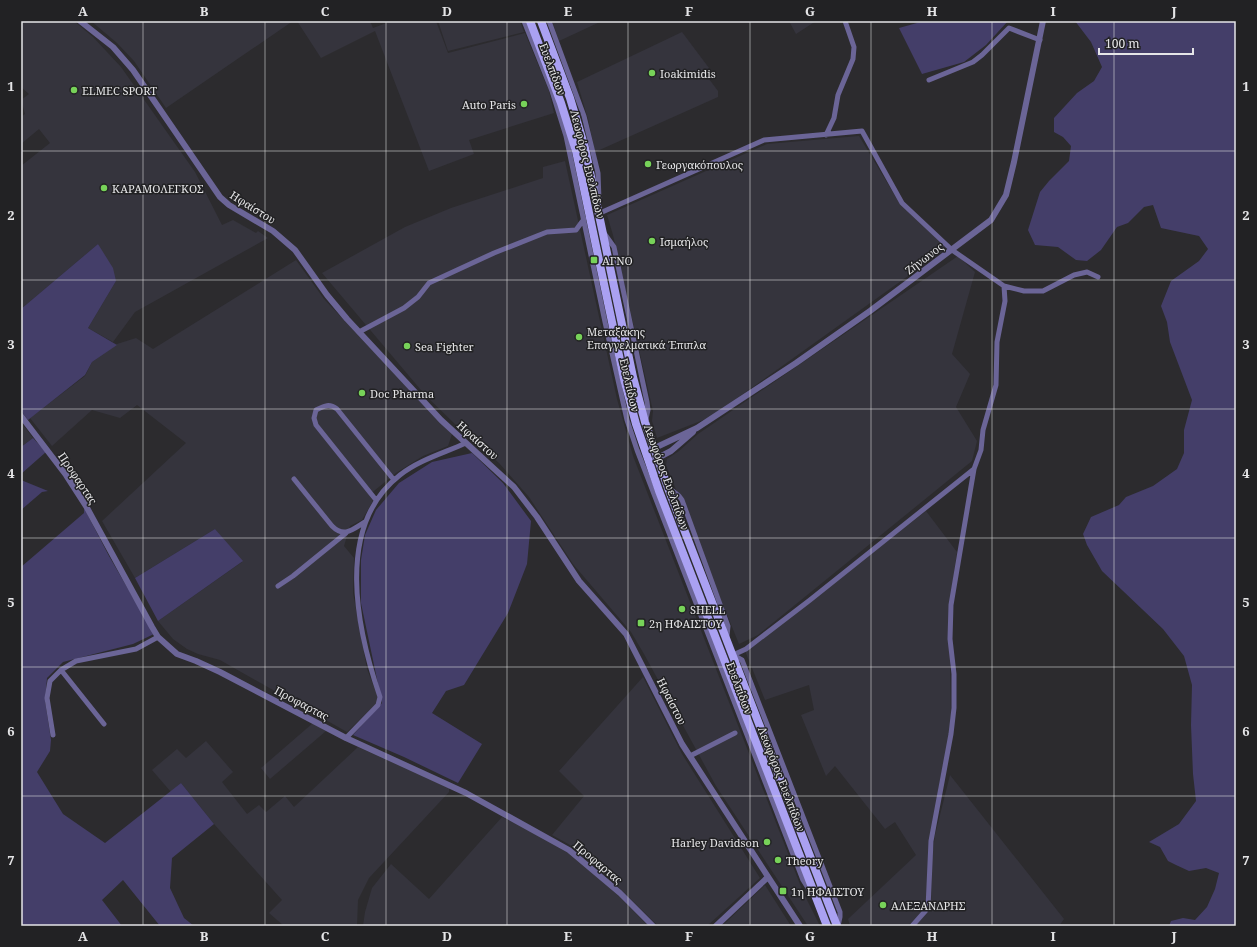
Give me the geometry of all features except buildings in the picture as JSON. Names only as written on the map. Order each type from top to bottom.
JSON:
[{"type":"main road","name":"Λεωφόρος Ευελπίδων","points":[[530,21],[543,62],[561,103],[576,151],[608,321],[630,404],[650,462],[668,522],[758,755],[827,926]]},
{"type":"main road","name":"Λεωφόρος Ευελπίδων","points":[[541,21],[551,38],[586,148],[626,348],[646,422],[668,488],[704,570],[733,656],[838,926]]},
{"type":"street","name":"Ηφαίστου","points":[[80,21],[113,47],[127,63],[150,94],[220,197],[229,205],[273,231],[295,250],[331,300],[359,332],[441,420],[514,487],[537,517],[579,581],[626,634],[682,744],[800,926]]},
{"type":"street","name":"Ευελπίδων","points":[[524,21],[543,62],[566,136],[608,321],[627,420],[637,450],[668,522]]},
{"type":"street","name":"Ευελπίδων","points":[[549,21],[551,38]]},
{"type":"street","points":[[826,135],[834,118],[838,95],[853,59],[854,47],[845,21]]},
{"type":"street","name":"Ζήνωνος","points":[[697,428],[821,346],[991,220],[1006,195],[1043,21]]},
{"type":"street","points":[[929,80],[973,62],[1009,28],[1040,40]]},
{"type":"street","points":[[600,213],[764,140],[862,131],[902,203],[952,250],[1004,286],[1024,291],[1043,291],[1074,275],[1087,272],[1098,277]]},
{"type":"street","points":[[359,332],[404,308],[418,297],[429,283],[494,253],[547,232],[576,230],[584,219]]},
{"type":"street","points":[[912,926],[928,908],[931,841],[951,734],[954,708],[954,674],[950,623],[951,605],[974,469],[982,450],[984,430],[996,385],[997,342],[1005,300],[1004,286]]},
{"type":"street","points":[[376,500],[316,425],[314,418],[316,410],[325,406],[332,406],[336,409],[394,480]]},
{"type":"street","name":"Προφαρτας","points":[[21,416],[66,475],[86,506],[158,637],[167,646],[177,654],[220,672],[346,738],[466,793],[569,850],[620,893],[653,926]]},
{"type":"street","points":[[646,452],[697,428]]},
{"type":"street","points":[[650,462],[683,442],[697,428]]},
{"type":"street","points":[[346,738],[380,702],[380,697],[369,666],[358,600],[356,571],[360,542],[365,522],[376,500],[394,480],[415,465],[466,443]]},
{"type":"street","points":[[733,656],[746,649],[804,604],[974,469]]},
{"type":"street","points":[[294,479],[332,526],[338,532],[346,533]]},
{"type":"street","points":[[278,586],[298,572],[346,533],[365,522]]},
{"type":"street","points":[[53,735],[48,698],[50,681],[61,670],[76,661],[136,649],[158,637]]},
{"type":"street","points":[[61,670],[104,724]]},
{"type":"street","points":[[690,756],[735,734]]},
{"type":"street","points":[[716,926],[768,877]]},
{"type":"shaded area","points":[[21,21],[74,21],[93,37],[121,67],[195,172],[222,225],[233,220],[256,233],[258,231],[268,238],[135,312],[113,342],[88,328],[116,281],[98,244],[21,309],[21,166],[50,143],[39,129],[21,144],[21,117],[25,114],[21,100],[29,94],[21,87]]},
{"type":"shaded area","points":[[91,21],[293,21],[166,108],[134,61],[117,43]]},
{"type":"shaded area","points":[[297,21],[370,21],[373,28],[392,21],[436,21],[448,53],[525,33],[549,91],[554,113],[469,140],[474,154],[429,171],[375,31],[321,58]]},
{"type":"shaded area","points":[[438,21],[520,21],[524,32],[448,51]]},
{"type":"shaded area","points":[[552,21],[602,21],[559,41]]},
{"type":"shaded area","points":[[789,21],[816,21],[796,34]]},
{"type":"shaded area","points":[[924,21],[1008,21],[986,45],[964,62],[922,74],[899,28]]},
{"type":"shaded area","points":[[1075,21],[1236,21],[1236,926],[1169,926],[1171,921],[1183,918],[1195,920],[1207,907],[1215,889],[1219,873],[1206,868],[1189,871],[1168,861],[1160,847],[1149,842],[1179,824],[1196,801],[1193,774],[1191,725],[1192,685],[1184,656],[1163,629],[1102,571],[1087,545],[1083,534],[1091,517],[1119,505],[1126,497],[1153,486],[1177,469],[1184,453],[1184,430],[1192,400],[1170,342],[1167,322],[1161,306],[1171,281],[1199,261],[1208,249],[1199,236],[1161,228],[1153,205],[1144,207],[1128,223],[1117,227],[1101,250],[1087,261],[1076,260],[1058,247],[1035,245],[1028,230],[1040,192],[1069,161],[1071,146],[1063,137],[1054,132],[1054,118],[1077,93],[1094,81],[1102,67],[1091,42]]},
{"type":"shaded area","points":[[682,32],[709,68],[703,71],[718,91],[718,97],[595,152],[588,119],[577,82]]},
{"type":"shaded area","points":[[859,136],[900,204],[947,248],[711,417],[657,438],[652,421],[653,411],[613,235],[607,215],[767,144]]},
{"type":"shaded area","points":[[565,161],[617,399],[633,456],[803,892],[820,926],[808,926],[716,786],[631,632],[573,564],[529,497],[499,463],[426,396],[322,273],[405,227],[451,208],[543,178],[543,167]]},
{"type":"shaded area","points":[[98,244],[113,268],[116,281],[88,328],[117,345],[92,362],[85,375],[28,420],[21,411],[21,309]]},
{"type":"shaded area","points":[[958,256],[975,272],[952,354],[970,374],[956,407],[977,441],[972,461],[758,635],[739,644],[666,465],[667,459],[679,451],[698,434]]},
{"type":"shaded area","points":[[296,260],[324,299],[452,434],[448,446],[423,456],[396,473],[369,495],[373,501],[362,520],[350,526],[344,546],[354,558],[353,593],[367,669],[378,697],[377,703],[347,732],[220,660],[198,654],[187,649],[173,639],[158,621],[242,562],[215,529],[135,578],[102,521],[186,443],[137,405],[120,418],[92,410],[52,446],[30,418],[85,376],[92,362],[117,344],[136,338],[153,349]]},
{"type":"shaded area","points":[[21,422],[33,438],[21,447]]},
{"type":"shaded area","points":[[33,438],[46,452],[21,474],[21,447]]},
{"type":"shaded area","points":[[472,453],[503,483],[531,521],[527,564],[508,613],[464,685],[446,691],[432,713],[482,744],[458,783],[353,735],[382,703],[361,603],[361,560],[365,535],[376,510],[399,483],[432,462]]},
{"type":"shaded area","points":[[21,480],[48,491],[42,492],[21,510]]},
{"type":"shaded area","points":[[84,508],[109,556],[154,634],[133,644],[63,662],[47,678],[45,701],[51,740],[50,751],[37,772],[63,814],[105,843],[181,783],[214,824],[172,858],[170,888],[184,918],[194,926],[160,926],[123,880],[102,900],[122,926],[25,926],[21,923],[21,567],[84,513]]},
{"type":"shaded area","points":[[926,511],[957,552],[949,608],[951,715],[949,736],[939,785],[926,907],[908,926],[850,926],[848,919],[916,855],[895,822],[885,829],[835,766],[826,776],[801,715],[814,710],[809,685],[765,700],[745,651]]},
{"type":"shaded area","points":[[215,529],[243,561],[158,621],[135,578]]},
{"type":"shaded area","points":[[643,677],[682,754],[760,878],[707,926],[658,926],[601,870],[570,845],[552,835],[584,796],[559,771]]},
{"type":"shaded area","points":[[313,723],[326,731],[270,779],[261,768]]},
{"type":"shaded area","points":[[206,741],[233,772],[222,782],[247,814],[259,805],[266,812],[285,796],[294,807],[358,747],[449,788],[449,792],[369,878],[358,900],[357,926],[284,926],[269,913],[282,900],[214,824],[181,783],[171,792],[152,770],[177,749],[186,758]]},
{"type":"shaded area","points":[[950,775],[1064,919],[1059,926],[914,926],[930,908],[932,858],[935,835]]},
{"type":"shaded area","points":[[502,817],[568,851],[620,897],[648,926],[363,926],[365,912],[372,888],[391,864],[429,899]]},
{"type":"shaded area","points":[[765,885],[791,926],[722,926]]},
{"type":"place","name":"Ioakimidis","points":[[652,73]]},
{"type":"place","name":"ELMEC SPORT","points":[[74,90]]},
{"type":"place","name":"Auto Paris","points":[[524,104]]},
{"type":"place","name":"Γεωργακόπουλος","points":[[648,164]]},
{"type":"place","name":"ΚΑΡΑΜΟΛΕΓΚΟΣ","points":[[104,188]]},
{"type":"place","name":"Ισμαήλος","points":[[652,241]]},
{"type":"place","name":"ΑΓΝΟ","points":[[594,260]]},
{"type":"place","name":"Μεταξάκης Επαγγελματικά Έπιπλα","points":[[579,337]]},
{"type":"place","name":"Sea Fighter","points":[[407,346]]},
{"type":"place","name":"Doc Pharma","points":[[362,393]]},
{"type":"place","name":"SHELL","points":[[682,609]]},
{"type":"place","name":"2η ΗΦΑΙΣΤΟΥ","points":[[641,623]]},
{"type":"place","name":"Harley Davidson","points":[[767,842]]},
{"type":"place","name":"Theory","points":[[778,860]]},
{"type":"place","name":"1η ΗΦΑΙΣΤΟΥ","points":[[783,891]]},
{"type":"place","name":"ΑΛΕΞΑΝΔΡΗΣ","points":[[883,905]]}]
